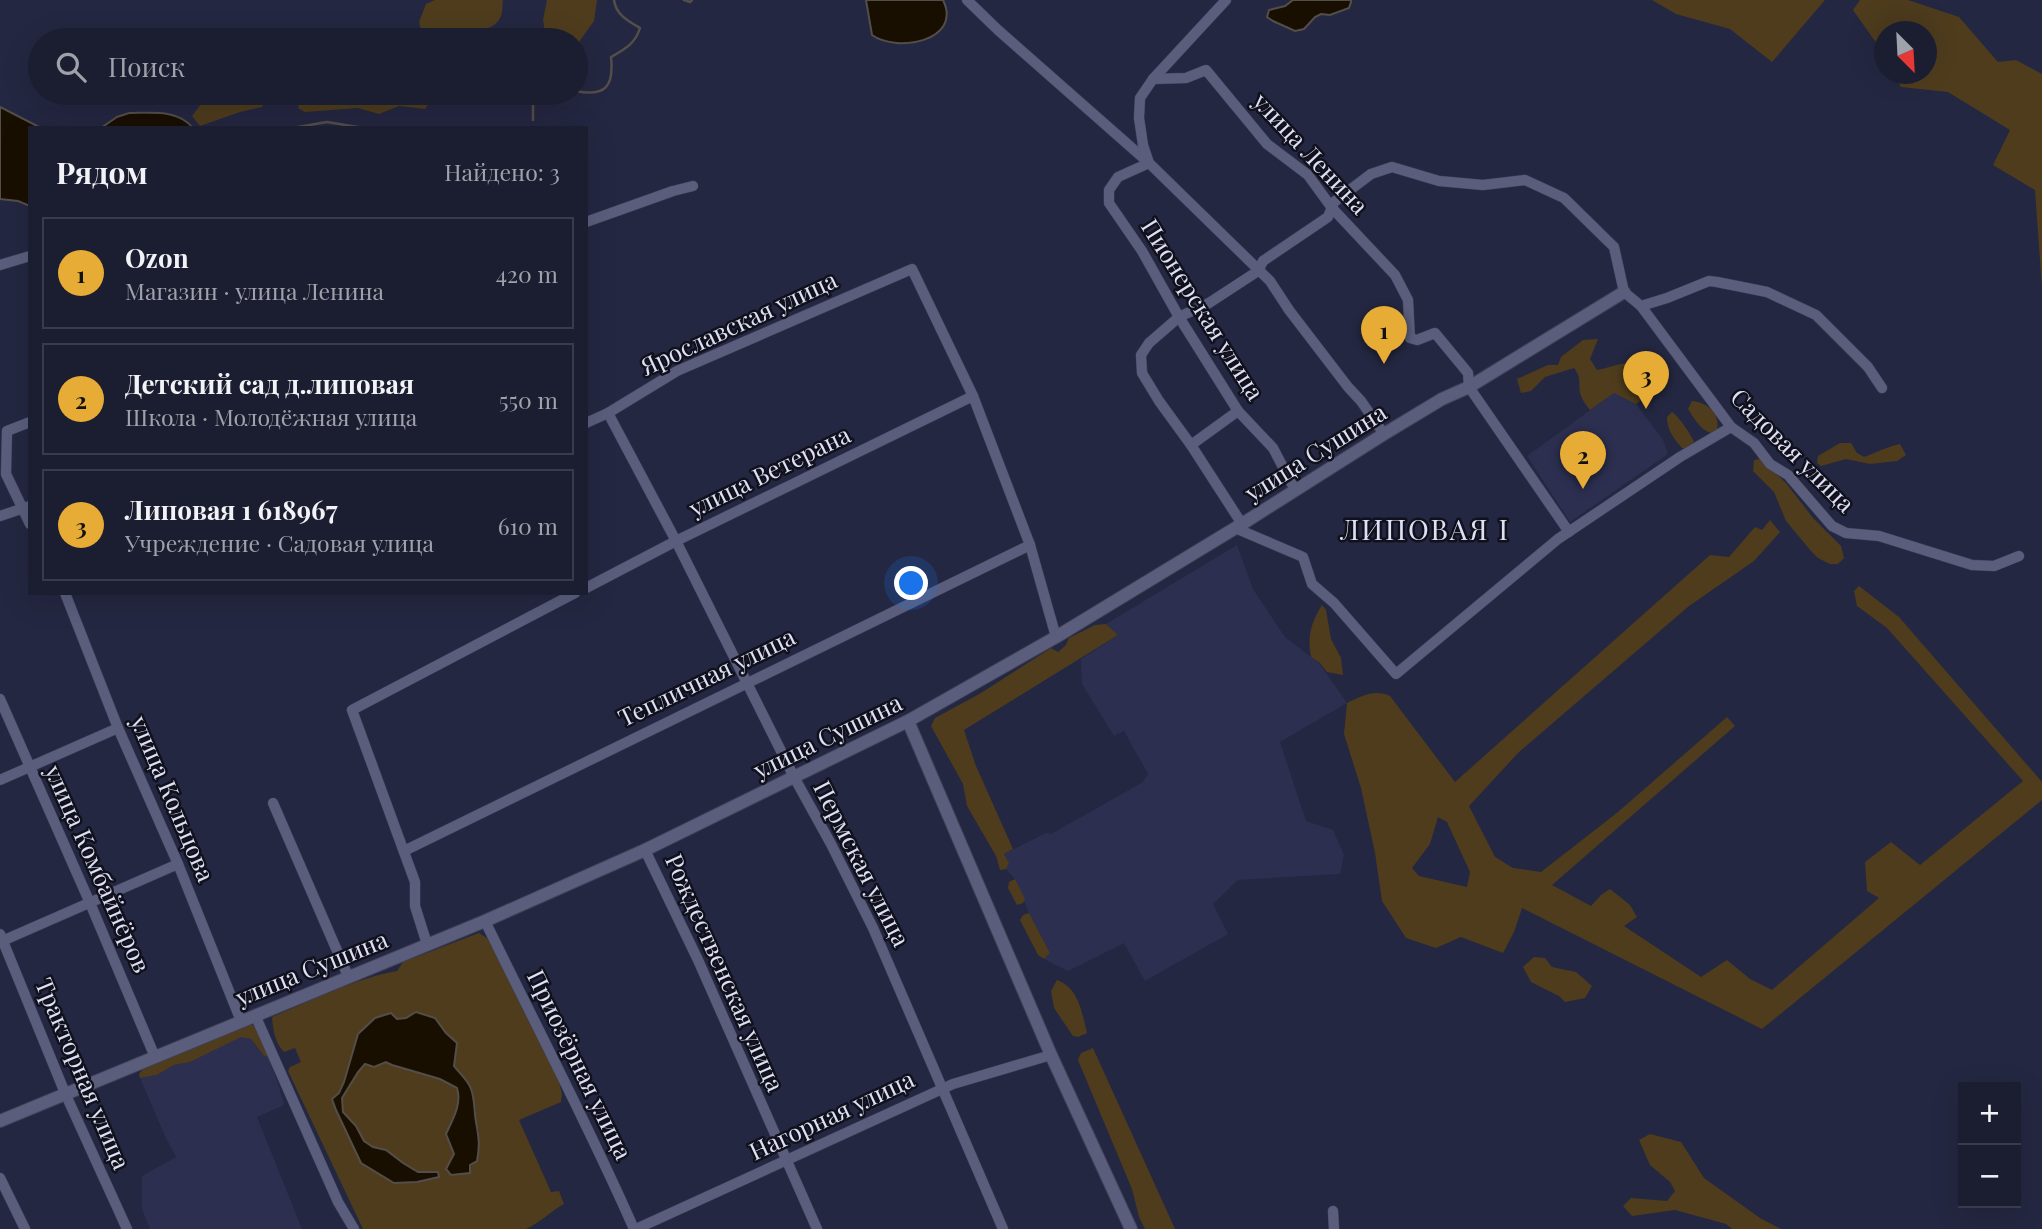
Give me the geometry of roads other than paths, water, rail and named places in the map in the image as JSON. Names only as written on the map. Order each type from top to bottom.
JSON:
[{"type":"street","points":[[967,0],[1149,163],[1270,281],[1384,434]]},
{"type":"street","points":[[1149,163],[1139,118],[1140,98],[1153,79],[1226,0]]},
{"type":"street","name":"улица Ленина","points":[[1153,79],[1186,78],[1206,70],[1267,144],[1308,175],[1332,208],[1395,275],[1408,300],[1410,338],[1417,340],[1435,333],[1468,373],[1469,387],[1570,532]]},
{"type":"street","name":"Пионерская улица","points":[[1149,163],[1118,177],[1109,190],[1110,203],[1238,411],[1273,448],[1295,490]]},
{"type":"street","points":[[1624,292],[1614,247],[1564,198],[1525,180],[1483,185],[1439,181],[1392,167],[1371,173],[1334,202],[1328,217],[1263,261],[1258,271],[1209,303],[1178,317],[1149,343],[1141,355],[1142,373],[1191,445],[1239,526],[1303,557],[1312,584],[1334,603],[1396,674],[1558,539],[1731,426]]},
{"type":"street","points":[[588,221],[693,186]]},
{"type":"street","points":[[0,265],[28,258]]},
{"type":"street","name":"Ярославская улица","points":[[588,421],[608,413],[677,370],[912,269],[973,396]]},
{"type":"street","points":[[1641,306],[1709,281],[1767,292],[1816,315],[1868,367],[1882,388]]},
{"type":"street","name":"Садовая улица","points":[[1624,292],[1641,306],[1731,426],[1754,443],[1770,464],[1788,475],[1832,526],[1846,533],[1879,536],[1972,565],[1994,566],[2019,556]]},
{"type":"street","name":"улица Сушина","points":[[0,1121],[485,920],[645,850],[908,721],[1056,637],[1384,434],[1442,399],[1469,387],[1624,292]]},
{"type":"street","points":[[973,396],[1030,545],[1056,637]]},
{"type":"street","name":"улица Ветерана","points":[[588,586],[973,396]]},
{"type":"street","points":[[1191,445],[1238,411]]},
{"type":"street","name":"Пермская улица","points":[[608,413],[873,928],[1003,1229]]},
{"type":"street","points":[[0,516],[25,507],[6,474],[7,431],[28,423]]},
{"type":"street","name":"Тепличная улица","points":[[404,850],[1030,545]]},
{"type":"street","name":"улица Кольцова","points":[[66,595],[118,728],[178,864],[241,1021]]},
{"type":"street","points":[[427,944],[415,906],[415,882],[352,710],[571,595]]},
{"type":"street","name":"улица Комбайнёров","points":[[0,699],[155,1057]]},
{"type":"street","points":[[908,721],[1051,1055],[1131,1229]]},
{"type":"street","points":[[0,780],[118,728]]},
{"type":"street","points":[[273,803],[348,976]]},
{"type":"street","name":"Рождественская улица","points":[[645,850],[698,960],[817,1229]]},
{"type":"street","points":[[1,939],[178,864]]},
{"type":"street","name":"Приозёрная улица","points":[[485,920],[635,1229]]},
{"type":"street","name":"Тракторная улица","points":[[1,939],[65,1093],[127,1229]]},
{"type":"street","points":[[255,1015],[338,1202],[354,1229]]},
{"type":"street","name":"Нагорная улица","points":[[635,1229],[953,1084],[1051,1055]]},
{"type":"street","points":[[0,1178],[25,1229]]},
{"type":"street","points":[[1333,1212],[1334,1229]]},
{"type":"waterway","points":[[588,92],[601,91],[606,87],[611,75],[611,57],[629,46],[640,28],[620,14],[614,0]]},
{"type":"waterway","points":[[684,0],[692,0]]},
{"type":"waterway","points":[[533,105],[533,120]]},
{"type":"waterway","points":[[304,126],[327,122],[352,126]]},
{"type":"place","name":"Ozon","points":[[1384,364]]},
{"type":"place","name":"Липовая 1 618967","points":[[1646,409]]},
{"type":"place","name":"Детский сад д.липовая","points":[[1583,489]]},
{"type":"district","name":"ЛИПОВАЯ I","points":[[1425,530]]}]
